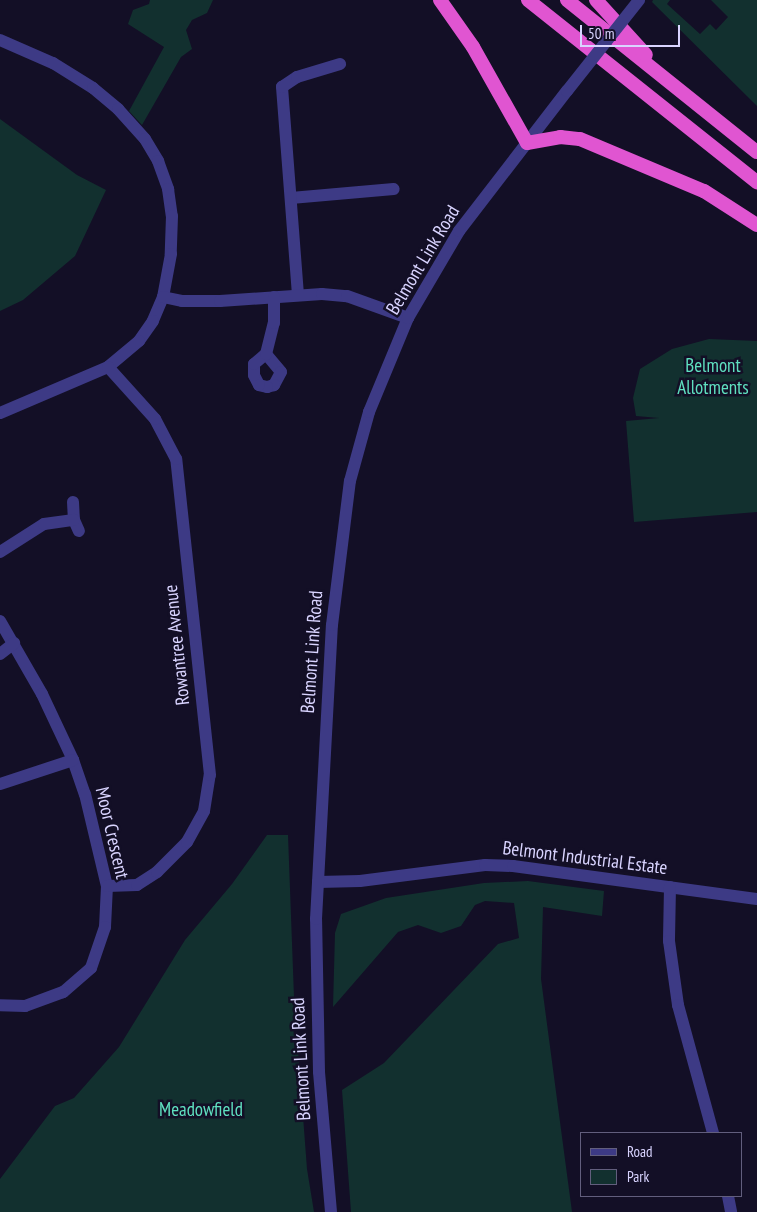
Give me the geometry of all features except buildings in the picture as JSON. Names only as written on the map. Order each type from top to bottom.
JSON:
[{"type":"highway","points":[[440,0],[473,47],[527,143],[560,137],[589,142],[704,191],[757,225]]},
{"type":"highway","points":[[528,0],[757,182]]},
{"type":"highway","points":[[567,0],[757,152]]},
{"type":"highway","points":[[596,0],[673,84]]},
{"type":"street","name":"Belmont Link Road","points":[[331,1212],[319,1072],[318,882],[332,625],[346,509],[369,412],[408,318],[459,231],[639,0]]},
{"type":"street","points":[[0,40],[53,63],[93,88],[145,139],[158,161],[168,189],[172,216],[171,254],[163,297],[153,321],[139,342],[108,367],[0,413]]},
{"type":"street","points":[[298,295],[282,88],[297,77],[340,64]]},
{"type":"street","points":[[291,198],[394,188]]},
{"type":"street","points":[[163,297],[201,301],[298,295],[346,296],[408,318]]},
{"type":"street","points":[[266,354],[274,323],[274,297]]},
{"type":"street","name":"Rowantree Avenue","points":[[108,367],[155,419],[176,458],[210,775],[204,811],[187,842],[157,872],[138,884],[108,886]]},
{"type":"street","points":[[0,552],[44,524],[76,526],[73,502]]},
{"type":"street","name":"Moor Crescent","points":[[0,621],[14,643],[73,760],[85,794],[108,886],[105,927],[91,968],[63,992],[25,1006],[0,1005]]},
{"type":"street","points":[[0,654],[14,643]]},
{"type":"street","points":[[0,784],[73,760]]},
{"type":"street","name":"Belmont Industrial Estate","points":[[318,882],[360,881],[485,865],[513,866],[757,899]]},
{"type":"street","points":[[670,887],[670,941],[678,1005],[713,1132]]},
{"type":"street","points":[[728,1197],[732,1212]]},
{"type":"green space","points":[[150,0],[213,0],[207,13],[192,20],[186,30],[192,49],[181,57],[142,125],[129,111],[164,47],[128,24],[133,10],[149,4]]},
{"type":"green space","points":[[653,0],[670,0],[667,4],[700,34],[710,24],[716,30],[728,17],[711,0],[757,0],[757,106],[652,2]]},
{"type":"green space","points":[[0,119],[77,175],[106,190],[75,256],[23,300],[0,311]]},
{"type":"green space","name":"Belmont Allotments","points":[[709,339],[757,341],[757,512],[634,522],[626,421],[659,418],[636,416],[633,398],[640,369],[672,349]]},
{"type":"green space","name":"Meadowfield","points":[[267,835],[288,835],[294,997],[307,1169],[314,1212],[0,1212],[0,1179],[55,1106],[74,1098],[119,1047],[185,940],[232,884]]},
{"type":"green space","points":[[528,881],[604,891],[602,916],[543,907],[541,979],[572,1212],[351,1212],[342,1090],[384,1063],[498,944],[519,938],[514,903],[485,901],[475,905],[461,926],[441,933],[418,925],[398,932],[333,1007],[335,933],[341,914],[386,898],[484,883]]}]
